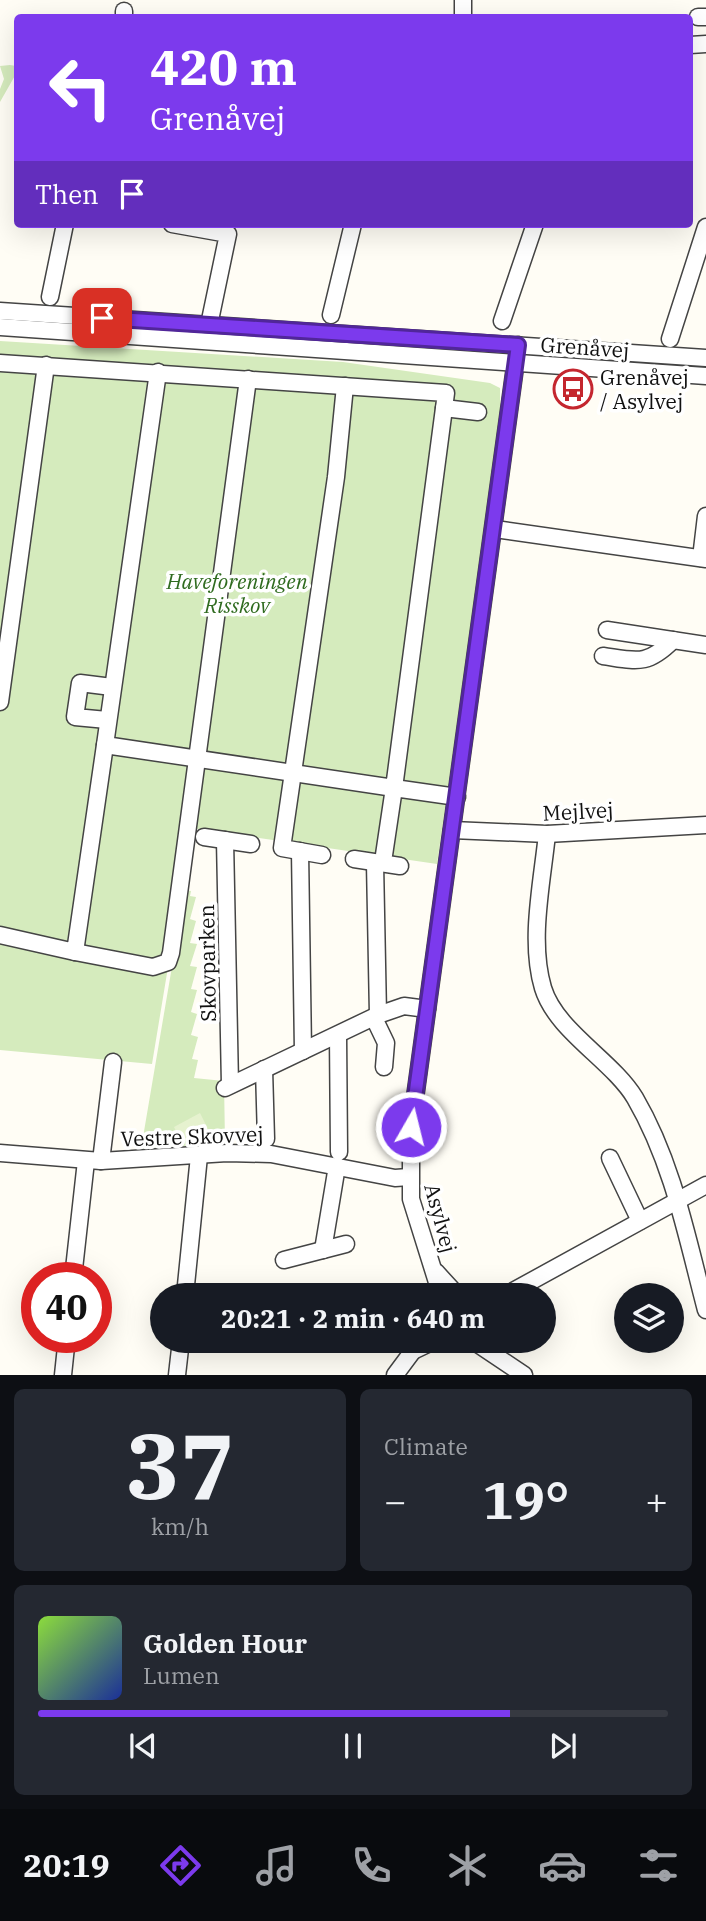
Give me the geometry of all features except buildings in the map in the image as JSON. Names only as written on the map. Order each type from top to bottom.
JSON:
[{"type":"street","points":[[670,338],[706,227]]},
{"type":"street","points":[[50,297],[64,228]]},
{"type":"street","points":[[197,228],[228,233],[209,325]]},
{"type":"street","points":[[331,315],[352,228]]},
{"type":"street","points":[[502,321],[534,228]]},
{"type":"street","name":"Grenåvej","points":[[0,311],[706,358]]},
{"type":"street","name":"Grenåvej","points":[[0,327],[706,376]]},
{"type":"street","name":"Asylvej","points":[[438,1283],[416,1219],[409,1177],[411,1127],[495,529],[518,345]]},
{"type":"street","points":[[0,363],[446,393],[394,788],[379,859],[376,1016],[386,1043],[383,1067]]},
{"type":"street","points":[[0,702],[46,365]]},
{"type":"street","points":[[75,951],[158,372]]},
{"type":"street","points":[[0,935],[153,967],[168,962],[248,379]]},
{"type":"street","points":[[322,855],[282,848],[345,386]]},
{"type":"street","points":[[444,408],[478,412]]},
{"type":"street","points":[[495,529],[703,558],[706,516]]},
{"type":"street","points":[[607,630],[706,645]]},
{"type":"street","points":[[603,656],[636,661],[651,659],[673,640]]},
{"type":"street","points":[[107,720],[75,717],[80,683],[112,687]]},
{"type":"street","points":[[105,745],[197,761],[457,797]]},
{"type":"street","name":"Mejlvej","points":[[452,830],[547,834],[706,825]]},
{"type":"street","points":[[547,834],[538,940],[538,969],[544,992],[556,1013],[634,1097],[678,1200],[706,1310]]},
{"type":"street","points":[[204,837],[251,844]]},
{"type":"street","name":"Skovparken","points":[[225,840],[228,1086],[376,1016],[404,1006],[427,1009]]},
{"type":"street","points":[[300,852],[303,1051]]},
{"type":"street","points":[[354,859],[379,859],[400,866]]},
{"type":"street","points":[[323,1250],[338,1159],[338,1035]]},
{"type":"street","name":"Vestre Skovvej","points":[[93,1161],[113,1062]]},
{"type":"street","points":[[264,1069],[266,1139]]},
{"type":"street","name":"Vestre Skovvej","points":[[0,1153],[93,1161],[271,1154],[338,1159],[395,1178],[409,1177]]},
{"type":"street","points":[[187,1283],[199,1156]]},
{"type":"street","points":[[610,1158],[640,1221]]},
{"type":"street","points":[[76,1262],[93,1161]]},
{"type":"street","points":[[528,1283],[706,1185]]},
{"type":"street","points":[[284,1260],[346,1244]]},
{"type":"street","name":"Asylvej","points":[[434,1270],[446,1283]]},
{"type":"street","points":[[63,1375],[65,1353]]},
{"type":"street","points":[[177,1375],[180,1353]]},
{"type":"street","points":[[395,1375],[412,1353]]},
{"type":"street","points":[[493,1353],[524,1375]]},
{"type":"street","points":[[499,1353],[503,1359]]},
{"type":"green space","points":[[0,66],[14,66],[14,77],[0,102],[0,89],[4,79]]},
{"type":"green space","name":"Haveforeningen Risskov","points":[[0,341],[343,362],[490,383],[500,388],[500,421],[437,864],[191,828],[152,1064],[0,1050]]},
{"type":"green space","points":[[185,890],[191,891],[190,896],[196,897],[190,919],[196,921],[190,943],[197,944],[190,966],[197,967],[191,989],[197,990],[191,1012],[197,1014],[191,1035],[198,1037],[192,1059],[198,1060],[194,1078],[224,1081],[225,1143],[141,1149]]},
{"type":"green space","points":[[200,1113],[208,1129],[182,1143],[174,1127]]},
{"type":"place","name":"Grenåvej / Asylvej","points":[[573,389]]},
{"type":"route","points":[[102,318],[518,345],[495,529],[411,1127]]}]
